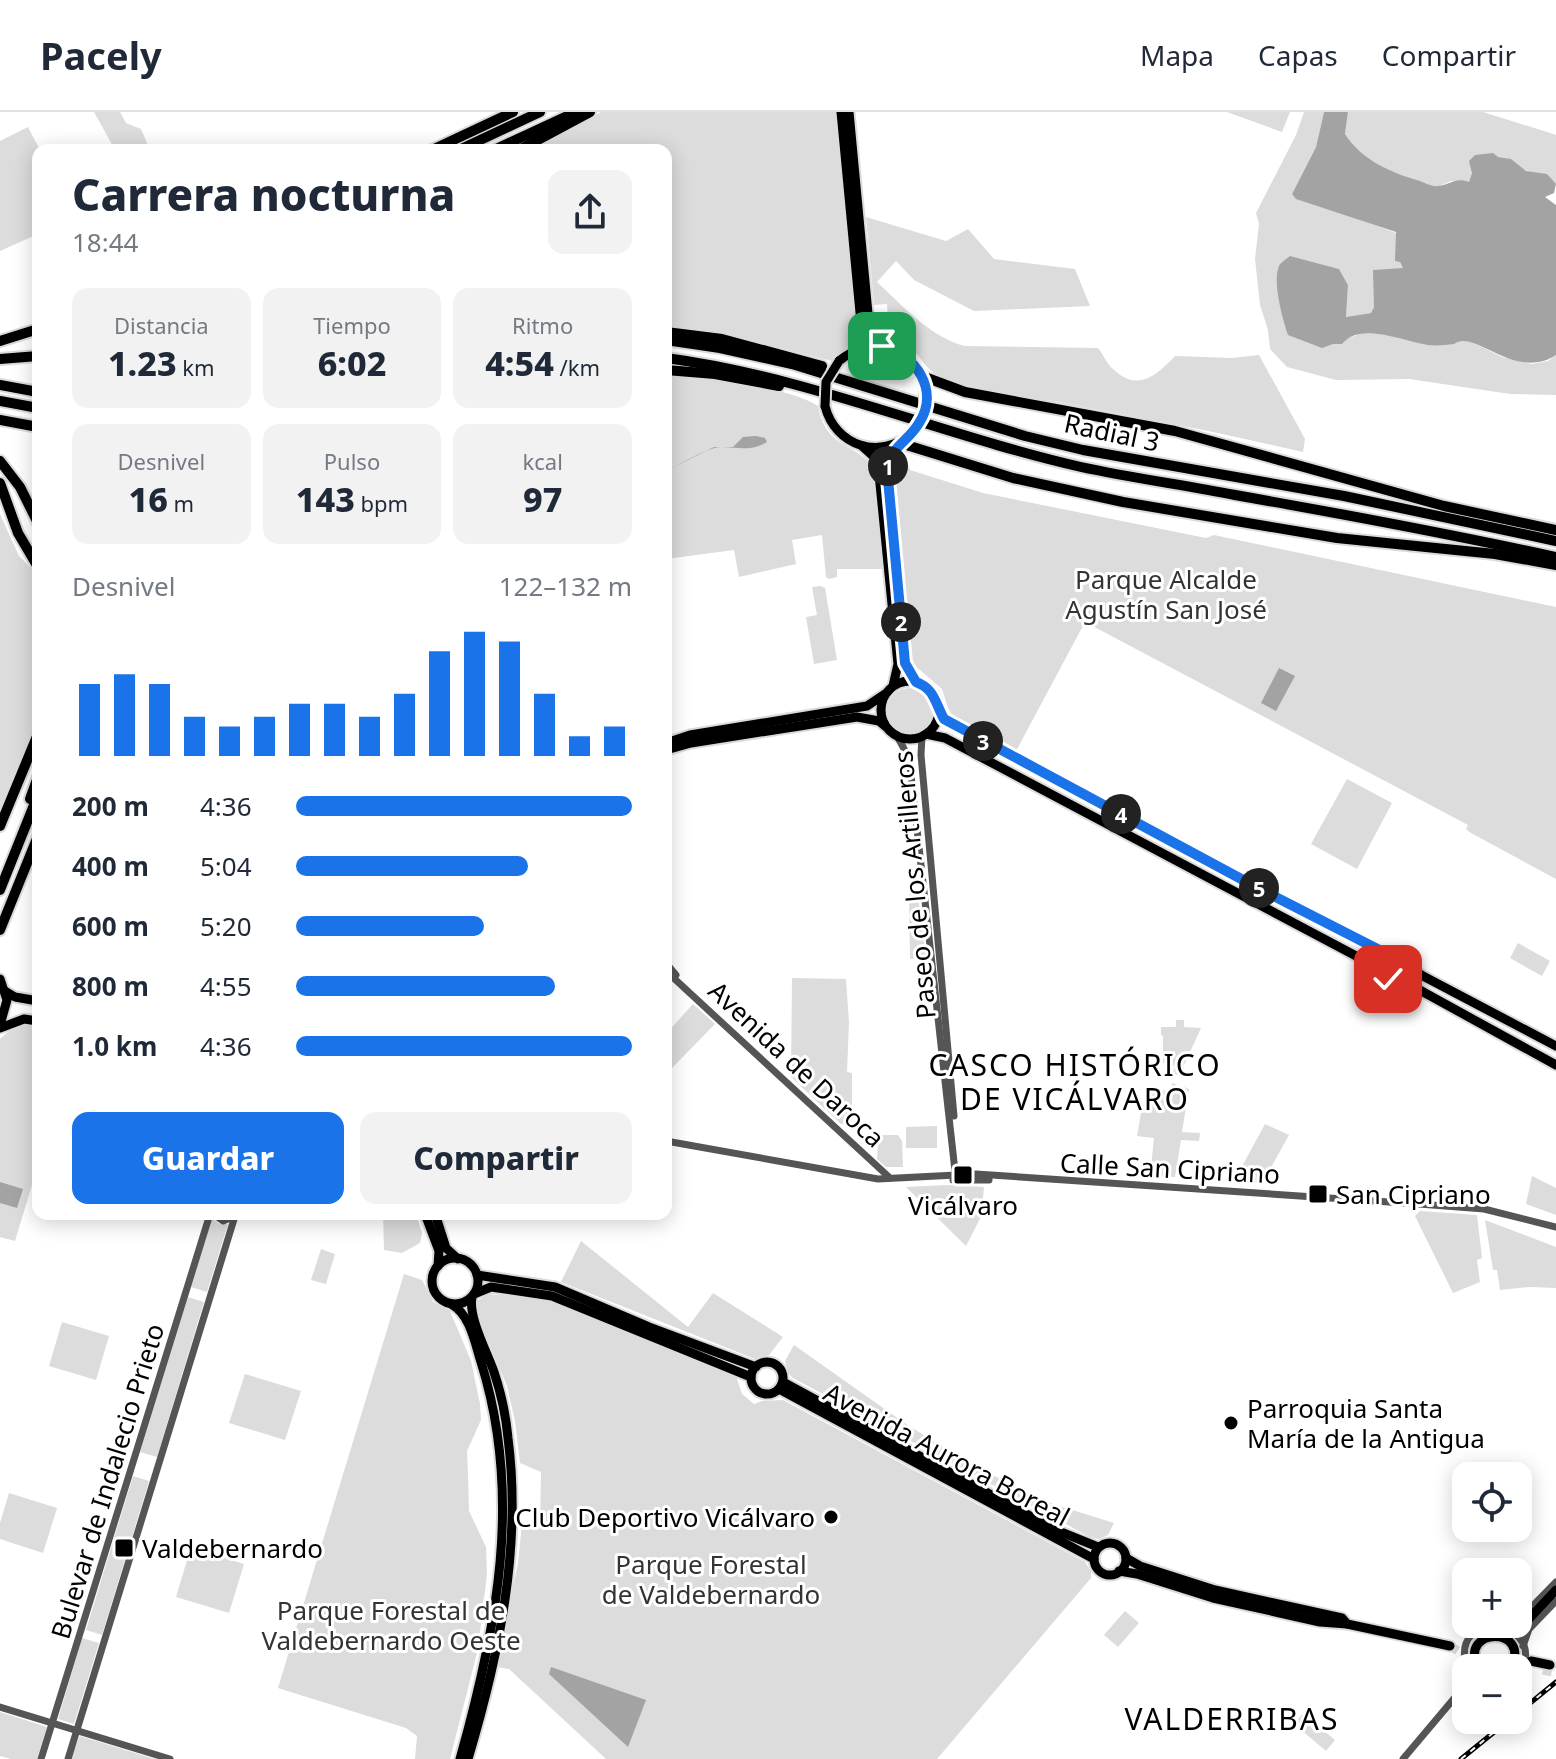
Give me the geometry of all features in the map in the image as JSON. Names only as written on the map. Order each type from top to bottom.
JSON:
[{"type":"highway","points":[[445,144],[513,112]]},
{"type":"highway","points":[[472,144],[540,112]]},
{"type":"highway","points":[[507,144],[576,112]]},
{"type":"highway","points":[[530,144],[590,112]]},
{"type":"highway","points":[[0,341],[32,331]]},
{"type":"highway","points":[[672,333],[722,339],[795,357],[860,378],[944,411]]},
{"type":"highway","name":"Radial 3","points":[[672,341],[792,364],[1025,436],[1122,458],[1344,496],[1556,541]]},
{"type":"highway","points":[[0,359],[32,356]]},
{"type":"highway","name":"Radial 3","points":[[672,359],[788,381],[935,428],[1082,467],[1556,557]]},
{"type":"highway","points":[[672,370],[715,374],[785,387],[935,428]]},
{"type":"highway","points":[[923,379],[965,392],[1175,431],[1444,506],[1556,530]]},
{"type":"highway","points":[[0,385],[32,391]]},
{"type":"highway","points":[[0,401],[32,407]]},
{"type":"highway","points":[[0,420],[32,426]]},
{"type":"highway","points":[[899,443],[1013,478],[1123,502],[1337,538],[1495,554],[1556,565]]},
{"type":"highway","points":[[0,461],[20,487],[32,511]]},
{"type":"highway","points":[[0,483],[18,533],[32,557]]},
{"type":"highway","points":[[0,826],[32,749]]},
{"type":"highway","points":[[11,863],[17,833],[32,793]]},
{"type":"highway","points":[[0,890],[32,810]]},
{"type":"highway","points":[[0,930],[32,851]]},
{"type":"highway","points":[[9,907],[32,866]]},
{"type":"main road","points":[[841,112],[861,323],[859,338],[852,352]]},
{"type":"main road","points":[[849,112],[869,324],[873,337],[882,346],[906,356],[923,379],[925,409],[912,433],[899,443],[881,448],[863,447]]},
{"type":"main road","points":[[882,346],[866,347],[839,361],[826,382],[825,406],[835,429],[874,457],[879,474],[898,664],[881,706],[885,726]]},
{"type":"main road","points":[[899,443],[887,468],[904,655],[916,682]]},
{"type":"main road","points":[[672,746],[680,741],[867,706],[908,681],[923,684],[934,695],[944,719],[954,726],[1395,958],[1406,960],[1412,969],[1556,1046]]},
{"type":"main road","points":[[924,735],[935,724],[939,710]]},
{"type":"main road","points":[[672,742],[857,717],[869,718],[905,739],[924,735],[945,738],[1375,966],[1394,984],[1405,983],[1556,1065]]},
{"type":"main road","points":[[1386,975],[1387,965],[1395,958]]},
{"type":"main road","points":[[1405,983],[1411,977],[1412,969]]},
{"type":"main road","points":[[0,979],[5,991],[6,1009],[0,1026]]},
{"type":"main road","points":[[5,991],[15,997],[32,1000]]},
{"type":"main road","points":[[0,1026],[24,1019],[32,1020]]},
{"type":"main road","points":[[427,1220],[439,1251],[438,1266],[432,1277],[433,1288],[441,1300],[464,1315],[487,1380],[500,1440],[504,1526],[500,1580],[488,1652],[460,1759]]},
{"type":"main road","points":[[437,1220],[446,1248],[458,1259],[470,1264],[477,1275],[478,1284],[471,1312],[495,1375],[508,1436],[512,1474],[507,1592],[468,1759]]},
{"type":"main road","points":[[438,1266],[447,1260],[458,1259]]},
{"type":"main road","points":[[477,1275],[555,1287],[649,1327],[756,1367]]},
{"type":"main road","points":[[451,1304],[462,1303],[491,1287],[552,1296],[751,1377]]},
{"type":"main road","points":[[765,1362],[774,1363],[782,1371],[781,1385],[774,1392],[763,1393],[754,1387],[751,1377],[756,1367],[765,1362]]},
{"type":"main road","name":"Avenida Aurora Boreal","points":[[781,1385],[1056,1530],[1098,1547]]},
{"type":"main road","name":"Avenida Aurora Boreal","points":[[781,1385],[1094,1559]]},
{"type":"main road","points":[[1341,1622],[1215,1590],[1140,1566],[1126,1558],[1115,1544],[1098,1547],[1094,1559],[1095,1566],[1104,1574],[1119,1571],[1137,1574],[1213,1598],[1450,1646]]},
{"type":"main road","points":[[1119,1571],[1126,1558]]},
{"type":"main road","points":[[1532,1614],[1556,1592]]},
{"type":"main road","points":[[1478,1654],[1491,1636],[1546,1668]]},
{"type":"street","name":"Paseo de los Artilleros","points":[[924,735],[921,755],[931,868],[930,898],[956,1176]]},
{"type":"street","name":"Paseo de los Artilleros","points":[[897,736],[908,756],[921,868],[930,898]]},
{"type":"street","points":[[921,868],[931,868]]},
{"type":"street","name":"Avenida de Daroca","points":[[672,971],[679,981]]},
{"type":"street","name":"Avenida de Daroca","points":[[672,976],[888,1177]]},
{"type":"street","points":[[672,1142],[873,1178],[888,1177]]},
{"type":"street","name":"Calle San Cipriano","points":[[888,1177],[898,1182],[919,1182],[956,1176]]},
{"type":"street","name":"Calle San Cipriano","points":[[888,1177],[1019,1179],[1484,1209],[1556,1227]]},
{"type":"street","name":"Bulevar de Indalecio Prieto","points":[[41,1759],[210,1220]]},
{"type":"street","name":"Bulevar de Indalecio Prieto","points":[[68,1759],[233,1220]]},
{"type":"street","points":[[1532,1611],[1556,1582]]},
{"type":"street","points":[[1469,1654],[1465,1649],[1473,1635],[1487,1627],[1516,1652],[1529,1629],[1556,1601]]},
{"type":"street","points":[[1405,1759],[1452,1704]]},
{"type":"street","points":[[0,1707],[170,1759]]},
{"type":"green space","points":[[94,112],[120,112],[126,123],[141,129],[147,144],[112,144]]},
{"type":"green space","points":[[601,112],[836,112],[856,332],[850,344],[832,361],[737,337],[672,329],[672,144],[545,144]]},
{"type":"green space","points":[[1227,112],[1290,112],[1282,132]]},
{"type":"green space","points":[[1304,112],[1324,112],[1316,147],[1292,194],[1396,233],[1403,268],[1374,279],[1374,307],[1371,313],[1346,317],[1348,285],[1339,269],[1289,256],[1280,264],[1278,289],[1333,344],[1362,333],[1466,339],[1502,357],[1532,364],[1548,361],[1556,355],[1556,395],[1510,394],[1409,379],[1336,380],[1287,367],[1270,349],[1260,305],[1255,259],[1259,224],[1256,213],[1296,135]]},
{"type":"green space","points":[[1348,112],[1483,112],[1556,135],[1556,184],[1543,175],[1498,157],[1472,173],[1469,182],[1451,181],[1437,187],[1411,179],[1374,162],[1354,145],[1345,134]]},
{"type":"green space","points":[[28,127],[37,144],[32,144],[32,237],[0,251],[0,141]]},
{"type":"green space","points":[[866,217],[946,241],[968,229],[994,259],[1075,269],[1090,306],[974,311],[914,280],[896,261],[877,282],[940,336],[965,346],[1098,348],[1113,369],[1131,380],[1147,379],[1175,356],[1232,358],[1259,355],[1305,439],[1303,452],[983,389],[937,375],[912,349],[882,334],[875,322],[888,321],[887,304],[874,305]]},
{"type":"green space","points":[[672,377],[766,388],[803,399],[818,406],[821,419],[832,436],[873,465],[884,569],[837,569],[837,577],[829,579],[826,577],[822,535],[792,540],[796,564],[739,577],[734,550],[672,558]]},
{"type":"green space","name":"Parque Alcalde Agustín San José","points":[[904,454],[910,470],[983,493],[1206,538],[1214,535],[1556,607],[1556,879],[1471,833],[1466,829],[1468,825],[1085,622],[1016,751],[955,719],[942,689],[913,664],[889,487],[891,465]]},
{"type":"green space","points":[[0,514],[19,556],[32,569],[32,734],[0,814]]},
{"type":"green space","points":[[812,587],[825,588],[837,660],[814,664],[806,617],[817,615]]},
{"type":"green space","points":[[910,688],[926,695],[933,711],[926,727],[910,734],[894,727],[887,711],[894,695]]},
{"type":"green space","points":[[1347,779],[1392,803],[1357,869],[1311,844]]},
{"type":"green space","points":[[909,894],[918,895],[926,958],[910,959]]},
{"type":"green space","points":[[1518,943],[1550,961],[1542,976],[1510,958]]},
{"type":"green space","points":[[792,978],[846,979],[849,1022],[847,1072],[852,1073],[852,1114],[849,1114],[849,1124],[841,1124],[791,1077]]},
{"type":"green space","points":[[693,1004],[715,1024],[672,1068],[672,1027]]},
{"type":"green space","points":[[1176,1020],[1184,1020],[1184,1027],[1201,1028],[1179,1076],[1173,1073],[1175,1066],[1163,1063],[1161,1035],[1161,1027],[1176,1027]]},
{"type":"green space","points":[[32,1026],[32,1185],[15,1241],[0,1237],[0,1039],[9,1031]]},
{"type":"green space","points":[[1172,1083],[1189,1089],[1182,1132],[1200,1133],[1199,1141],[1181,1140],[1175,1177],[1150,1176],[1154,1138],[1137,1136],[1142,1107],[1154,1090],[1172,1091]]},
{"type":"green space","points":[[1265,1124],[1289,1135],[1263,1182],[1234,1181]]},
{"type":"green space","points":[[937,1126],[937,1148],[906,1148],[906,1127]]},
{"type":"green space","points":[[882,1135],[898,1135],[902,1141],[903,1167],[886,1167],[877,1159],[878,1141]]},
{"type":"green space","points":[[1532,1176],[1556,1188],[1556,1215],[1526,1204]]},
{"type":"green space","points":[[906,1187],[984,1187],[983,1198],[989,1201],[966,1246]]},
{"type":"green space","points":[[1420,1211],[1477,1215],[1482,1258],[1477,1260],[1480,1282],[1453,1293],[1415,1216]]},
{"type":"green space","points":[[212,1220],[228,1224],[207,1292],[191,1287]]},
{"type":"green space","points":[[383,1220],[418,1220],[422,1233],[420,1243],[402,1253],[384,1250]]},
{"type":"green space","points":[[1485,1220],[1556,1247],[1556,1288],[1500,1290],[1497,1270],[1493,1270]]},
{"type":"green space","points":[[581,1241],[688,1327],[713,1293],[783,1337],[769,1355],[755,1359],[561,1282]]},
{"type":"green space","points":[[321,1249],[335,1254],[326,1284],[311,1280]]},
{"type":"green space","name":"Parque Forestal de Valdebernardo Oeste","points":[[404,1274],[422,1280],[433,1302],[450,1311],[471,1361],[480,1404],[481,1420],[467,1451],[469,1511],[486,1547],[487,1574],[478,1649],[450,1759],[415,1759],[417,1736],[406,1728],[278,1688]]},
{"type":"green space","name":"Parque Forestal de Valdebernardo","points":[[488,1294],[552,1302],[736,1376],[742,1394],[754,1404],[783,1400],[1085,1562],[1091,1571],[1091,1578],[937,1759],[606,1759],[509,1669],[496,1667],[518,1563],[522,1524],[540,1527],[541,1472],[520,1463],[507,1386],[475,1309],[477,1301]]},
{"type":"green space","points":[[188,1297],[204,1302],[157,1457],[140,1452]]},
{"type":"green space","points":[[62,1322],[109,1336],[96,1380],[49,1366]]},
{"type":"green space","points":[[794,1345],[903,1422],[971,1465],[1053,1504],[1114,1523],[1108,1535],[1099,1539],[1090,1537],[793,1378],[785,1361]]},
{"type":"green space","points":[[245,1374],[301,1391],[285,1440],[229,1423]]},
{"type":"green space","points":[[133,1476],[149,1481],[102,1635],[86,1630]]},
{"type":"green space","points":[[9,1493],[57,1508],[43,1553],[0,1539],[0,1523]]},
{"type":"green space","points":[[191,1547],[244,1564],[229,1613],[176,1597]]},
{"type":"green space","points":[[1125,1611],[1139,1623],[1118,1647],[1104,1635]]},
{"type":"green space","points":[[82,1638],[99,1643],[74,1724],[58,1719]]},
{"type":"green space","points":[[0,1712],[47,1727],[37,1759],[0,1756]]},
{"type":"green space","points":[[1304,1712],[1311,1717],[1306,1723],[1318,1733],[1322,1729],[1335,1740],[1326,1751],[1294,1724]]},
{"type":"green space","points":[[80,1736],[83,1737],[155,1759],[70,1759]]},
{"type":"shaded area","points":[[1324,112],[1348,112],[1345,134],[1360,151],[1388,169],[1431,185],[1460,180],[1469,182],[1472,173],[1469,161],[1475,155],[1493,153],[1511,159],[1526,171],[1547,174],[1556,184],[1554,193],[1545,197],[1556,205],[1556,355],[1541,362],[1526,362],[1473,343],[1462,341],[1431,345],[1371,333],[1322,348],[1288,335],[1277,279],[1280,264],[1289,256],[1339,269],[1348,285],[1346,317],[1371,313],[1374,307],[1373,270],[1403,268],[1400,262],[1395,261],[1396,232],[1296,199],[1292,194],[1316,147]]},
{"type":"shaded area","points":[[756,436],[765,438],[767,442],[749,448],[721,447],[733,447],[743,437]]},
{"type":"shaded area","points":[[1279,668],[1295,676],[1276,711],[1261,703]]},
{"type":"shaded area","points":[[0,1182],[23,1189],[17,1208],[0,1203]]},
{"type":"shaded area","points":[[551,1667],[646,1700],[628,1747],[549,1674]]},
{"type":"tunnel","points":[[1450,1646],[1463,1654]]},
{"type":"tunnel","points":[[1543,1670],[1556,1673]]},
{"type":"railway","points":[[1532,1702],[1556,1682]]},
{"type":"railway","points":[[1461,1759],[1492,1734]]},
{"type":"place","name":"Vicálvaro","points":[[963,1175]]},
{"type":"place","name":"San Cipriano","points":[[1318,1194]]},
{"type":"place","name":"Parroquia Santa María de la Antigua","points":[[1231,1423]]},
{"type":"place","name":"Club Deportivo Vicálvaro","points":[[831,1517]]},
{"type":"place","name":"Valdebernardo","points":[[124,1548]]},
{"type":"district","name":"CASCO HISTÓRICO DE VICÁLVARO","points":[[1075,1081]]},
{"type":"district","name":"VALDERRIBAS","points":[[1232,1718]]},
{"type":"route","points":[[882,346],[899,351],[913,362],[922,376],[926,391],[925,409],[918,426],[898,444],[887,468],[905,663],[916,682],[923,684],[934,695],[944,719],[1395,958],[1386,968],[1388,979]]}]
